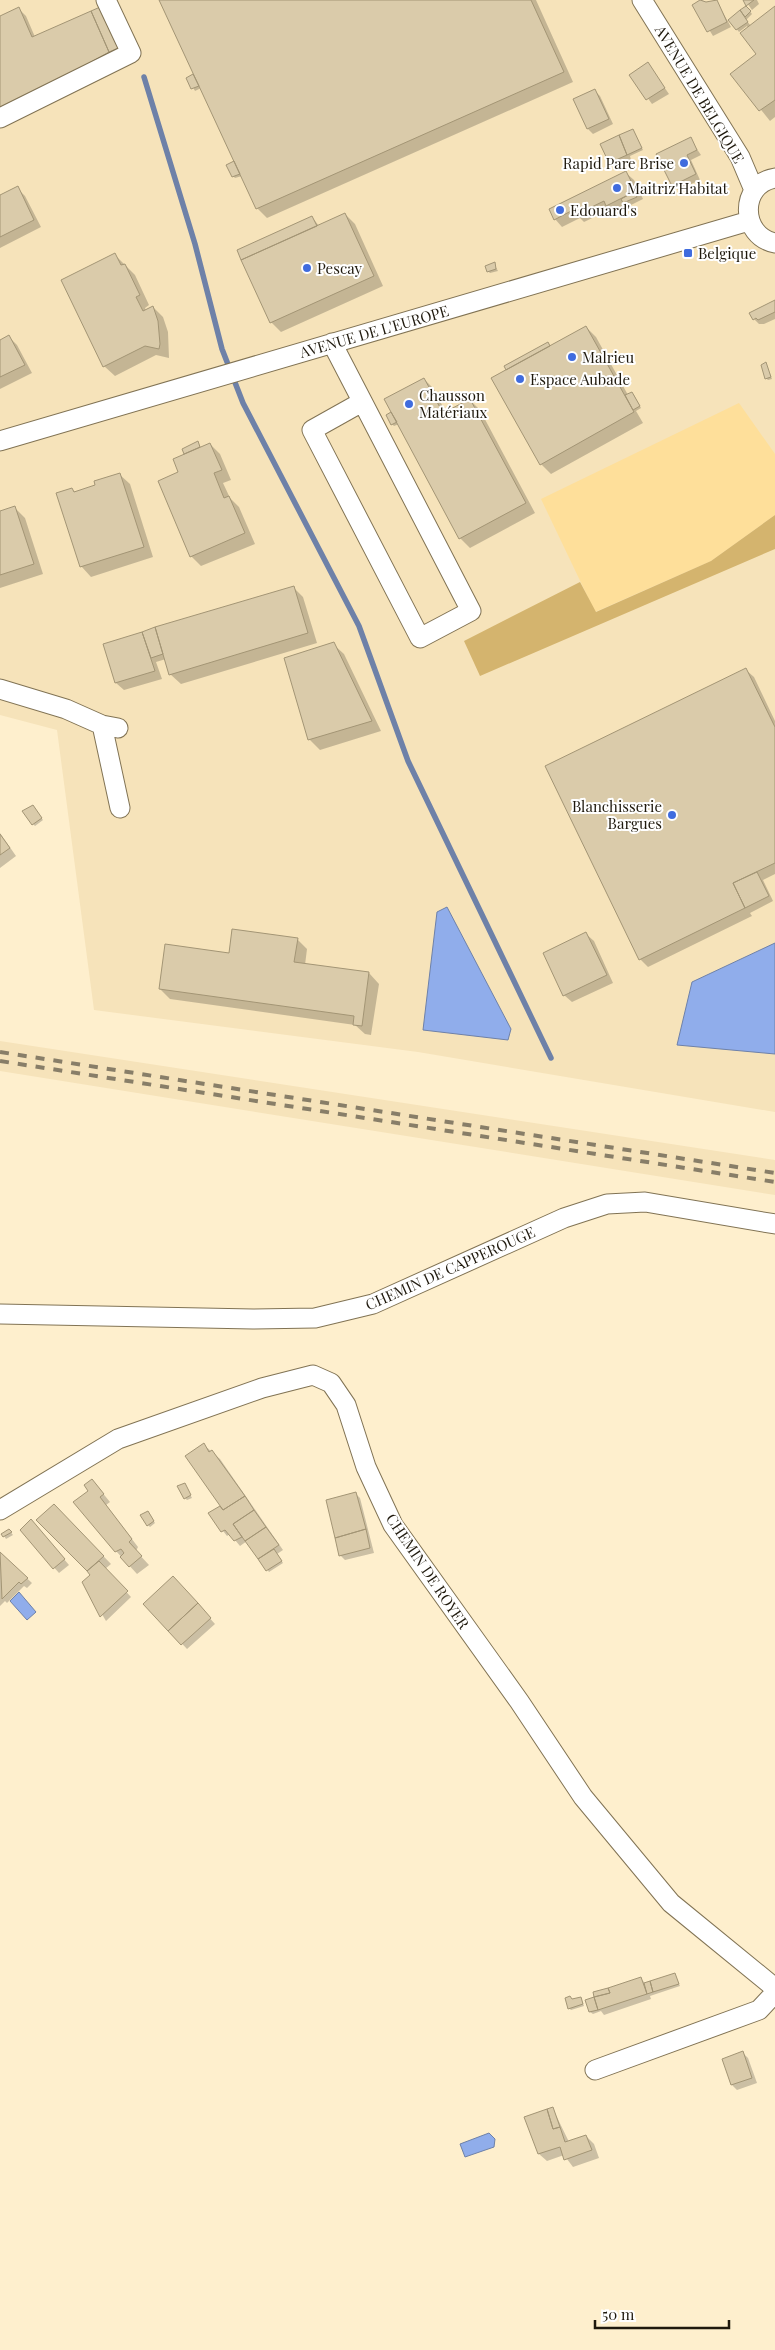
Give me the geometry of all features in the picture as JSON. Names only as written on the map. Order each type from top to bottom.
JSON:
[{"type":"street","points":[[0,118],[130,53],[106,0]]},
{"type":"street","name":"AVENUE DE BELGIQUE","points":[[642,0],[740,157],[754,190]]},
{"type":"street","points":[[775,178],[761,183],[754,190],[748,205],[749,221],[760,236],[775,242]]},
{"type":"street","name":"AVENUE DE L'EUROPE","points":[[0,441],[749,221]]},
{"type":"street","points":[[332,343],[471,611],[420,638],[312,430],[362,402]]},
{"type":"street","points":[[0,690],[66,709],[110,726],[120,808]]},
{"type":"street","name":"CHEMIN DE CAPPEROUGE","points":[[0,1314],[253,1320],[315,1318],[373,1304],[564,1218],[607,1204],[645,1202],[775,1224]]},
{"type":"street","name":"CHEMIN DE ROYER","points":[[0,1510],[118,1439],[262,1388],[314,1376],[331,1383],[346,1405],[366,1467],[394,1525],[519,1701],[583,1797],[671,1903],[775,1988]]},
{"type":"street","points":[[595,2070],[759,2010],[775,1993]]},
{"type":"shaded area","points":[[0,0],[775,0],[775,1112],[418,1052],[94,1010],[57,730],[0,715]]},
{"type":"shaded area","points":[[739,403],[775,454],[775,515],[711,561],[595,612],[541,499]]},
{"type":"shaded area","points":[[775,515],[775,549],[480,676],[464,641],[580,582],[596,612],[711,561]]},
{"type":"shaded area","points":[[0,1041],[775,1160],[775,1195],[0,1071]]},
{"type":"water","points":[[447,907],[511,1029],[508,1040],[423,1030],[437,912]]},
{"type":"water","points":[[775,943],[775,1054],[677,1045],[692,982]]},
{"type":"water","points":[[19,1592],[36,1612],[27,1620],[10,1601]]},
{"type":"water","points":[[489,2133],[495,2139],[494,2147],[465,2157],[460,2144]]},
{"type":"building","points":[[159,0],[531,0],[564,72],[256,209]]},
{"type":"building","points":[[700,0],[706,2],[717,0],[727,22],[707,32],[692,5]]},
{"type":"building","points":[[743,0],[754,0],[746,6]]},
{"type":"building","points":[[107,4],[125,45],[109,52],[91,11]]},
{"type":"building","points":[[746,6],[751,11],[745,17],[740,10]]},
{"type":"building","points":[[775,6],[775,100],[759,111],[730,74],[756,54],[740,33]]},
{"type":"building","points":[[19,7],[32,37],[91,11],[109,52],[0,113],[0,16]]},
{"type":"building","points":[[740,10],[748,22],[736,30],[728,20]]},
{"type":"building","points":[[648,62],[665,88],[646,100],[629,75]]},
{"type":"building","points":[[193,74],[199,86],[191,89],[186,78]]},
{"type":"building","points":[[595,89],[609,119],[587,129],[573,99]]},
{"type":"building","points":[[633,129],[642,148],[627,155],[619,135]]},
{"type":"building","points":[[619,135],[627,155],[609,163],[600,144]]},
{"type":"building","points":[[691,137],[697,150],[687,155],[696,174],[672,186],[656,154]]},
{"type":"building","points":[[234,161],[240,174],[232,177],[226,165]]},
{"type":"building","points":[[626,171],[636,191],[606,206],[604,201],[575,215],[573,210],[554,220],[549,209]]},
{"type":"building","points":[[18,186],[34,220],[0,237],[0,195]]},
{"type":"building","points":[[634,192],[637,197],[623,203],[621,199]]},
{"type":"building","name":"Pescay","points":[[345,213],[374,276],[270,323],[241,260]]},
{"type":"building","points":[[312,216],[317,226],[241,260],[237,250]]},
{"type":"building","points":[[115,253],[121,265],[125,264],[140,295],[136,297],[143,311],[153,306],[158,321],[160,344],[159,349],[145,346],[103,367],[61,280]]},
{"type":"building","points":[[495,262],[496,269],[487,272],[485,266]]},
{"type":"building","points":[[775,300],[775,312],[758,320],[756,318],[753,320],[749,313]]},
{"type":"building","points":[[586,326],[634,412],[540,465],[491,378]]},
{"type":"building","points":[[9,335],[25,365],[0,377],[0,340]]},
{"type":"building","points":[[548,342],[550,346],[506,370],[504,366]]},
{"type":"building","points":[[766,362],[771,377],[765,379],[761,365]]},
{"type":"building","points":[[424,378],[443,413],[470,399],[526,503],[459,539],[384,399]]},
{"type":"building","points":[[632,392],[640,406],[633,410],[625,395]]},
{"type":"building","points":[[391,412],[397,422],[391,425],[386,415]]},
{"type":"building","points":[[198,441],[200,447],[184,454],[182,449]]},
{"type":"building","points":[[210,443],[222,470],[214,473],[224,498],[229,496],[245,533],[190,557],[158,481],[178,472],[173,459]]},
{"type":"building","points":[[120,473],[144,547],[80,567],[56,493],[72,488],[74,492],[95,485],[94,481]]},
{"type":"building","points":[[15,506],[34,564],[0,575],[0,511]]},
{"type":"building","points":[[294,586],[308,633],[169,675],[155,627]]},
{"type":"building","points":[[155,627],[163,654],[151,658],[142,632]]},
{"type":"building","points":[[142,632],[155,671],[115,683],[103,644]]},
{"type":"building","points":[[334,642],[372,721],[308,740],[284,658]]},
{"type":"building","name":"Blanchisserie Bargues","points":[[746,668],[775,727],[775,863],[733,883],[745,908],[639,960],[545,766]]},
{"type":"building","points":[[33,805],[42,818],[32,825],[22,811]]},
{"type":"building","points":[[0,834],[10,848],[0,855]]},
{"type":"building","points":[[757,872],[769,896],[745,908],[733,883]]},
{"type":"building","points":[[232,929],[298,938],[294,962],[369,972],[362,1026],[353,1025],[354,1016],[159,989],[165,944],[229,953]]},
{"type":"building","points":[[586,932],[607,975],[563,996],[543,953]]},
{"type":"building","points":[[204,1443],[209,1452],[212,1450],[245,1496],[223,1510],[185,1456]]},
{"type":"building","points":[[92,1479],[104,1494],[100,1497],[132,1539],[129,1542],[142,1556],[129,1567],[120,1557],[124,1553],[121,1549],[115,1552],[73,1502],[88,1491],[84,1485]]},
{"type":"building","points":[[185,1483],[191,1495],[184,1499],[177,1486]]},
{"type":"building","points":[[356,1492],[366,1529],[335,1538],[326,1500]]},
{"type":"building","points":[[245,1496],[254,1510],[233,1524],[242,1537],[234,1541],[225,1530],[221,1532],[208,1513],[220,1506],[223,1510]]},
{"type":"building","points":[[54,1504],[104,1556],[87,1571],[36,1520]]},
{"type":"building","points":[[254,1510],[266,1527],[245,1541],[233,1524]]},
{"type":"building","points":[[148,1511],[154,1521],[147,1526],[140,1515]]},
{"type":"building","points":[[31,1519],[65,1559],[53,1569],[20,1530]]},
{"type":"building","points":[[266,1527],[279,1545],[258,1559],[245,1541]]},
{"type":"building","points":[[9,1529],[12,1532],[3,1537],[1,1534]]},
{"type":"building","points":[[366,1529],[370,1548],[339,1556],[335,1538]]},
{"type":"building","points":[[274,1549],[282,1561],[266,1571],[258,1559]]},
{"type":"building","points":[[0,1552],[28,1578],[21,1584],[19,1582],[2,1599]]},
{"type":"building","points":[[99,1561],[128,1591],[100,1617],[82,1582],[90,1575],[87,1571]]},
{"type":"building","points":[[173,1576],[198,1603],[168,1631],[143,1604]]},
{"type":"building","points":[[198,1603],[211,1618],[181,1645],[168,1631]]},
{"type":"building","points":[[675,1973],[679,1984],[653,1992],[650,1981]]},
{"type":"building","points":[[641,1977],[647,1994],[598,2010],[594,1997],[610,1993],[608,1988]]},
{"type":"building","points":[[650,1981],[653,1992],[647,1994],[644,1983]]},
{"type":"building","points":[[608,1988],[610,1993],[594,1997],[593,1992]]},
{"type":"building","points":[[570,1996],[572,1999],[581,1997],[583,2004],[568,2009],[565,1998]]},
{"type":"building","points":[[594,1997],[598,2010],[589,2012],[585,2000]]},
{"type":"building","points":[[743,2051],[752,2078],[731,2085],[722,2059]]},
{"type":"building","points":[[553,2107],[560,2127],[553,2129],[547,2109]]},
{"type":"building","points":[[547,2109],[553,2129],[560,2127],[565,2142],[586,2135],[592,2150],[564,2160],[560,2147],[538,2154],[524,2117]]},
{"type":"waterway","points":[[144,77],[195,244],[222,349],[243,403],[359,626],[408,761],[551,1058]]},
{"type":"railway","points":[[0,1052],[775,1173]]},
{"type":"railway","points":[[0,1061],[775,1182]]},
{"type":"place","name":"Rapid Pare Brise","points":[[684,163]]},
{"type":"place","name":"Maitriz'Habitat","points":[[617,188]]},
{"type":"place","name":"Edouard's","points":[[560,210]]},
{"type":"place","name":"Belgique","points":[[688,253]]},
{"type":"place","name":"Pescay","points":[[307,268]]},
{"type":"place","name":"Malrieu","points":[[572,357]]},
{"type":"place","name":"Espace Aubade","points":[[520,379]]},
{"type":"place","name":"Chausson Matériaux","points":[[409,404]]},
{"type":"place","name":"Blanchisserie Bargues","points":[[672,815]]}]
